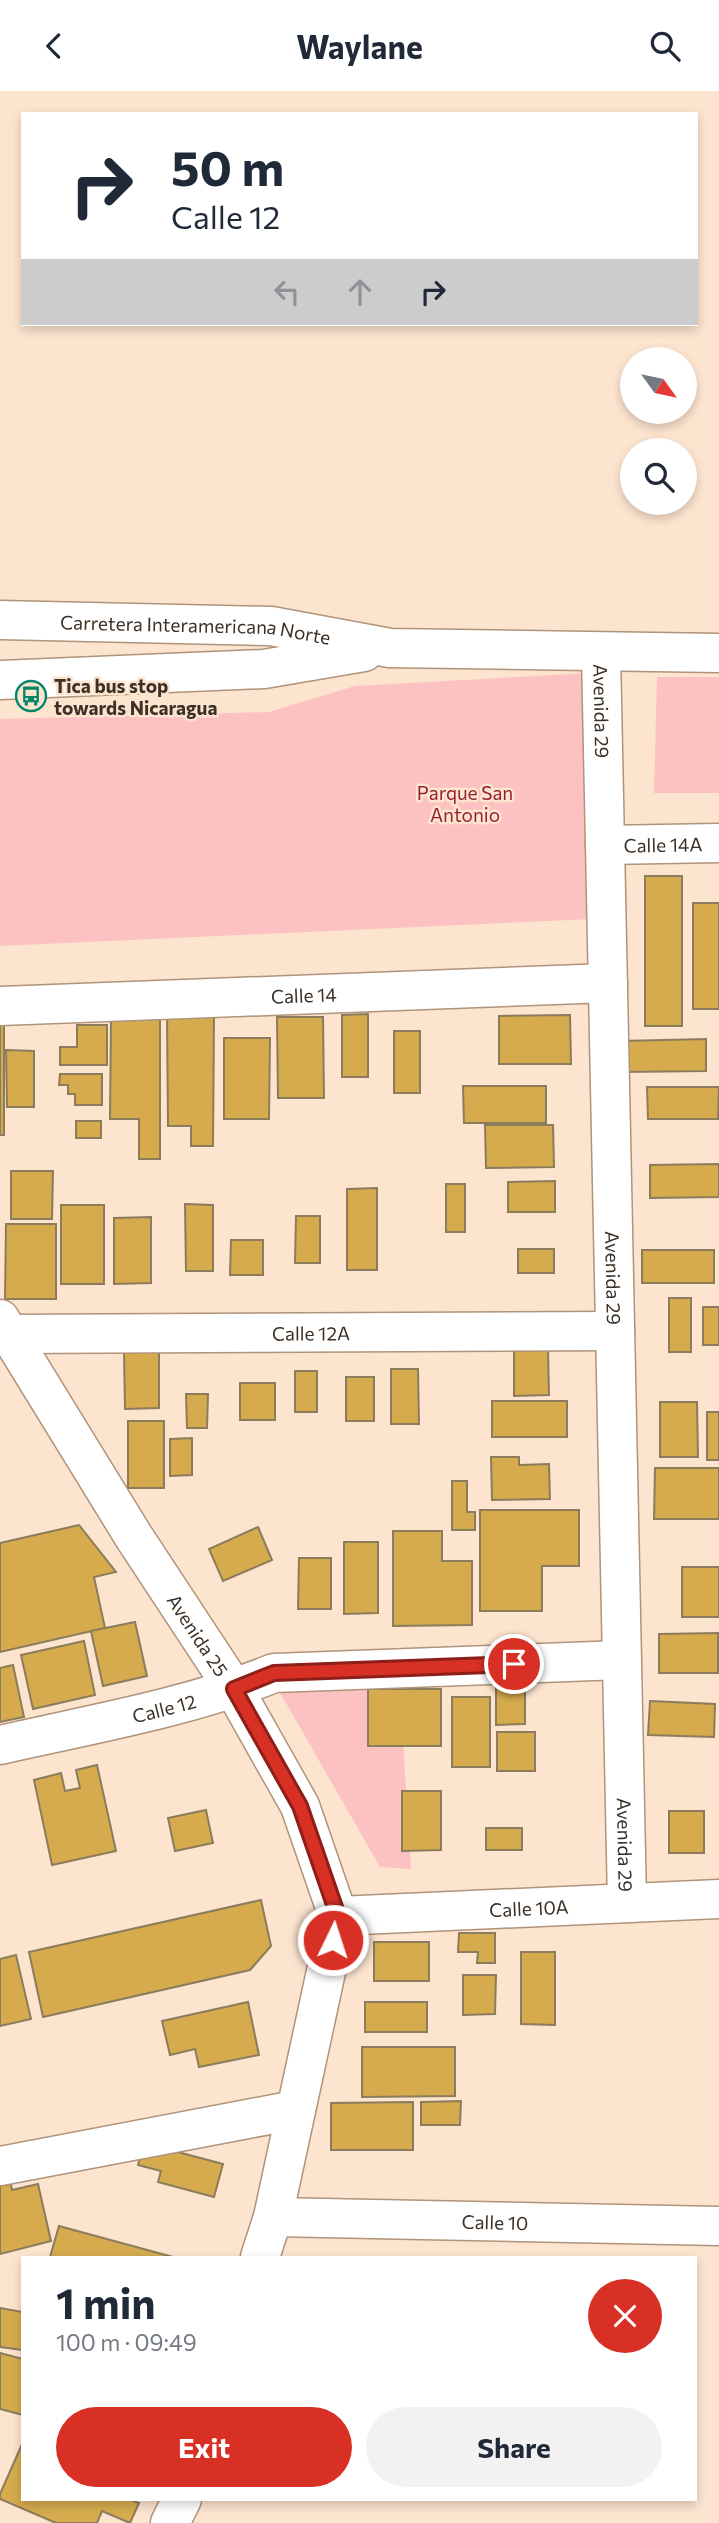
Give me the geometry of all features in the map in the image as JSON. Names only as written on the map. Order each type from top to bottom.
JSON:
[{"type":"main road","name":"Carretera Interamericana Norte","points":[[0,620],[271,626],[390,648],[719,653]]},
{"type":"main road","name":"Carretera Interamericana Norte","points":[[0,680],[264,669],[390,648]]},
{"type":"main road","name":"Avenida 29","points":[[601,653],[627,1903]]},
{"type":"main road","name":"Calle 14A","points":[[605,845],[719,843]]},
{"type":"main road","name":"Calle 14","points":[[0,1006],[608,983]]},
{"type":"main road","name":"Calle 12A","points":[[4,1327],[615,1331]]},
{"type":"main road","name":"Avenida 25","points":[[4,1327],[134,1537],[234,1689],[300,1806],[338,1916]]},
{"type":"main road","name":"Calle 12","points":[[0,1745],[175,1705],[234,1689],[274,1673],[621,1660]]},
{"type":"main road","name":"Calle 10A","points":[[338,1916],[719,1899]]},
{"type":"main road","points":[[260,2256],[273,2217],[338,1916]]},
{"type":"main road","points":[[0,2165],[295,2110]]},
{"type":"main road","name":"Calle 10","points":[[273,2217],[719,2226]]},
{"type":"main road","points":[[170,2523],[181,2501]]},
{"type":"green space","name":"Parque San Antonio","points":[[592,673],[593,919],[0,946],[0,719],[269,712],[355,686]]},
{"type":"green space","points":[[657,677],[719,677],[719,793],[654,793]]},
{"type":"green space","points":[[399,1676],[411,1869],[380,1867],[278,1689]]},
{"type":"building","points":[[645,876],[682,876],[682,1026],[645,1026]]},
{"type":"building","points":[[693,903],[719,903],[719,1009],[693,1009]]},
{"type":"building","points":[[214,1014],[213,1146],[191,1146],[191,1126],[168,1126],[167,1015]]},
{"type":"building","points":[[368,1014],[368,1077],[342,1077],[342,1015]]},
{"type":"building","points":[[0,1015],[4,1015],[4,1135],[0,1135]]},
{"type":"building","points":[[570,1015],[571,1064],[499,1064],[499,1016]]},
{"type":"building","points":[[277,1017],[323,1017],[324,1098],[278,1098]]},
{"type":"building","points":[[111,1018],[160,1018],[160,1159],[139,1159],[139,1119],[110,1119]]},
{"type":"building","points":[[77,1025],[107,1025],[107,1065],[60,1065],[60,1047],[77,1047]]},
{"type":"building","points":[[394,1031],[420,1031],[420,1093],[394,1093]]},
{"type":"building","points":[[224,1038],[270,1038],[269,1119],[224,1119]]},
{"type":"building","points":[[706,1039],[706,1071],[623,1072],[622,1041]]},
{"type":"building","points":[[6,1050],[34,1051],[34,1107],[7,1107]]},
{"type":"building","points":[[60,1074],[102,1074],[102,1105],[75,1105],[75,1094],[68,1094],[68,1085],[59,1085]]},
{"type":"building","points":[[463,1086],[546,1086],[546,1123],[464,1123]]},
{"type":"building","points":[[647,1087],[719,1087],[718,1119],[648,1119]]},
{"type":"building","points":[[76,1121],[101,1121],[101,1138],[76,1138]]},
{"type":"building","points":[[485,1125],[553,1125],[554,1167],[486,1168]]},
{"type":"building","points":[[719,1164],[719,1197],[650,1198],[650,1165]]},
{"type":"building","points":[[11,1171],[53,1171],[52,1219],[11,1219]]},
{"type":"building","points":[[555,1181],[555,1212],[508,1212],[508,1182]]},
{"type":"building","points":[[446,1184],[465,1184],[465,1232],[446,1232]]},
{"type":"building","points":[[377,1188],[377,1270],[347,1270],[347,1189]]},
{"type":"building","points":[[185,1204],[213,1205],[213,1271],[186,1271]]},
{"type":"building","points":[[61,1205],[104,1205],[104,1284],[61,1284]]},
{"type":"building","points":[[296,1216],[320,1216],[320,1263],[295,1263]]},
{"type":"building","points":[[151,1217],[151,1283],[114,1284],[114,1218]]},
{"type":"building","points":[[6,1224],[56,1224],[56,1299],[5,1299]]},
{"type":"building","points":[[231,1240],[263,1240],[263,1275],[230,1275]]},
{"type":"building","points":[[518,1249],[554,1249],[554,1273],[518,1273]]},
{"type":"building","points":[[642,1250],[714,1250],[714,1283],[642,1283]]},
{"type":"building","points":[[669,1298],[691,1298],[691,1352],[669,1352]]},
{"type":"building","points":[[703,1307],[719,1307],[719,1345],[703,1345]]},
{"type":"building","points":[[548,1348],[549,1395],[514,1396],[514,1349]]},
{"type":"building","points":[[124,1352],[159,1352],[159,1408],[125,1409]]},
{"type":"building","points":[[391,1369],[418,1369],[419,1424],[391,1424]]},
{"type":"building","points":[[295,1371],[317,1371],[317,1412],[295,1412]]},
{"type":"building","points":[[346,1377],[374,1377],[374,1421],[346,1421]]},
{"type":"building","points":[[240,1383],[275,1383],[275,1420],[240,1420]]},
{"type":"building","points":[[186,1394],[208,1394],[207,1428],[187,1428]]},
{"type":"building","points":[[492,1401],[567,1401],[567,1437],[492,1437]]},
{"type":"building","points":[[660,1402],[697,1402],[698,1457],[660,1457]]},
{"type":"building","points":[[707,1412],[719,1412],[719,1460],[707,1460]]},
{"type":"building","points":[[128,1421],[164,1421],[164,1488],[128,1488]]},
{"type":"building","points":[[192,1438],[192,1475],[170,1476],[170,1439]]},
{"type":"building","points":[[491,1457],[519,1457],[519,1465],[549,1464],[550,1499],[492,1500]]},
{"type":"building","points":[[655,1468],[719,1468],[719,1519],[654,1519]]},
{"type":"building","points":[[452,1481],[467,1481],[467,1512],[475,1512],[475,1530],[452,1530]]},
{"type":"building","points":[[480,1510],[579,1510],[579,1566],[542,1566],[542,1611],[480,1611]]},
{"type":"building","points":[[79,1525],[116,1572],[94,1577],[105,1628],[0,1652],[0,1543]]},
{"type":"building","points":[[258,1527],[272,1560],[223,1581],[209,1549]]},
{"type":"building","points":[[393,1531],[442,1531],[442,1561],[472,1561],[472,1625],[393,1626]]},
{"type":"building","points":[[344,1542],[378,1542],[378,1613],[344,1614]]},
{"type":"building","points":[[299,1558],[331,1558],[331,1609],[298,1609]]},
{"type":"building","points":[[682,1567],[719,1567],[719,1617],[682,1617]]},
{"type":"building","points":[[135,1622],[147,1676],[103,1686],[91,1631]]},
{"type":"building","points":[[718,1633],[718,1673],[659,1673],[659,1634]]},
{"type":"building","points":[[84,1641],[95,1695],[33,1709],[21,1655]]},
{"type":"building","points":[[13,1665],[24,1717],[0,1722],[0,1668]]},
{"type":"building","points":[[496,1686],[525,1686],[525,1724],[496,1725]]},
{"type":"building","points":[[368,1689],[441,1689],[441,1746],[368,1746]]},
{"type":"building","points":[[452,1697],[490,1697],[490,1767],[452,1767]]},
{"type":"building","points":[[650,1701],[715,1704],[714,1737],[648,1735]]},
{"type":"building","points":[[497,1732],[535,1732],[535,1771],[497,1771]]},
{"type":"building","points":[[97,1765],[116,1851],[52,1865],[34,1780],[61,1773],[65,1791],[80,1788],[76,1770]]},
{"type":"building","points":[[402,1791],[441,1791],[441,1850],[402,1851]]},
{"type":"building","points":[[206,1810],[213,1843],[175,1851],[168,1818]]},
{"type":"building","points":[[669,1811],[704,1811],[704,1853],[669,1853]]},
{"type":"building","points":[[486,1828],[522,1828],[522,1850],[486,1850]]},
{"type":"building","points":[[261,1900],[271,1946],[250,1970],[43,2017],[29,1952]]},
{"type":"building","points":[[459,1933],[495,1933],[495,1963],[477,1963],[478,1952],[458,1952]]},
{"type":"building","points":[[374,1942],[429,1942],[429,1981],[374,1981]]},
{"type":"building","points":[[521,1952],[555,1952],[555,2025],[521,2024]]},
{"type":"building","points":[[16,1955],[31,2019],[0,2026],[0,1959]]},
{"type":"building","points":[[463,1975],[496,1975],[495,2014],[463,2015]]},
{"type":"building","points":[[248,2002],[259,2055],[199,2067],[195,2049],[170,2055],[162,2021]]},
{"type":"building","points":[[365,2002],[427,2002],[427,2032],[365,2032]]},
{"type":"building","points":[[362,2047],[455,2047],[455,2096],[362,2097]]},
{"type":"building","points":[[461,2101],[460,2125],[421,2125],[421,2102]]},
{"type":"building","points":[[413,2102],[413,2150],[331,2150],[331,2103]]},
{"type":"building","points":[[144,2143],[223,2164],[214,2197],[158,2182],[161,2171],[138,2165]]},
{"type":"building","points":[[9,2175],[12,2190],[38,2184],[51,2241],[0,2254],[0,2177]]},
{"type":"building","points":[[59,2226],[169,2256],[50,2256]]},
{"type":"building","points":[[0,2308],[21,2312],[21,2350],[0,2347]]},
{"type":"building","points":[[0,2353],[21,2358],[21,2414],[0,2409]]},
{"type":"building","points":[[21,2447],[21,2501],[139,2503],[130,2523],[102,2511],[97,2523],[56,2523],[0,2499]]},
{"type":"place","name":"Tica bus stop towards Nicaragua","points":[[31,696]]},
{"type":"route","points":[[333,1940],[338,1916],[300,1806],[234,1689],[274,1673],[514,1664]]}]
